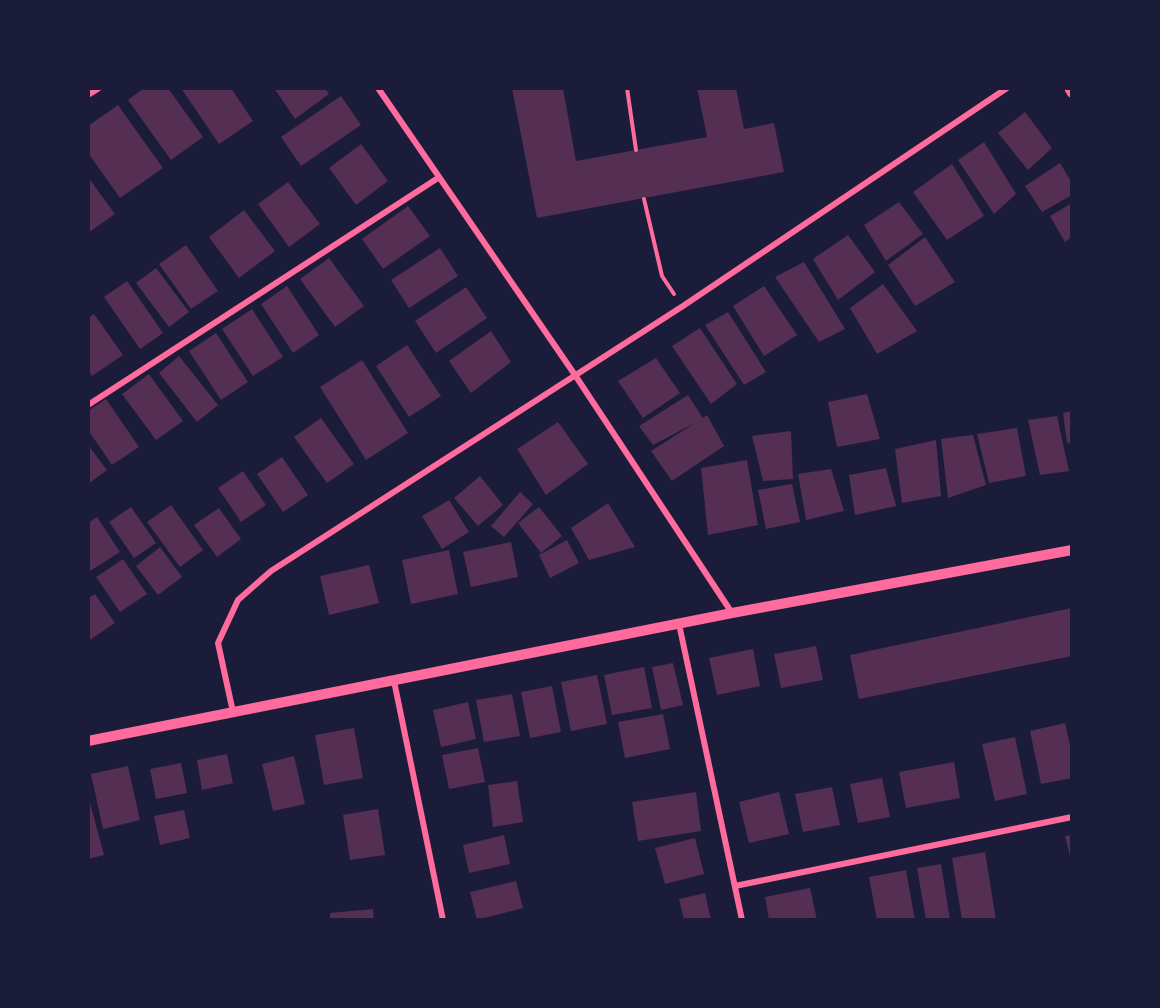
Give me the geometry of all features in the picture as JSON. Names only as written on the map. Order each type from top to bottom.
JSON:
[{"type":"street","points":[[88,95],[99,88]]},
{"type":"street","points":[[378,88],[575,375],[732,613]]},
{"type":"street","points":[[233,712],[218,643],[238,600],[271,571],[683,306],[1007,88]]},
{"type":"street","points":[[1068,88],[1071,93]]},
{"type":"street","points":[[88,405],[438,178]]},
{"type":"street","points":[[88,741],[732,613],[1071,550]]},
{"type":"street","points":[[679,624],[742,920]]},
{"type":"street","points":[[394,681],[443,920]]},
{"type":"street","points":[[735,886],[1071,817]]},
{"type":"path","points":[[627,88],[636,150]]},
{"type":"path","points":[[644,199],[662,276],[683,306]]},
{"type":"building","points":[[144,88],[168,88],[203,137],[171,160],[128,100]]},
{"type":"building","points":[[181,88],[231,88],[253,121],[219,144]]},
{"type":"building","points":[[274,88],[325,88],[329,94],[295,119]]},
{"type":"building","points":[[512,88],[563,88],[576,161],[707,137],[697,88],[736,88],[744,129],[774,123],[784,172],[537,218]]},
{"type":"building","points":[[341,96],[361,125],[301,166],[281,137]]},
{"type":"building","points":[[118,105],[163,168],[120,198],[88,153],[88,126]]},
{"type":"building","points":[[1025,112],[1052,148],[1028,170],[998,133]]},
{"type":"building","points":[[984,142],[1016,194],[994,214],[958,160]]},
{"type":"building","points":[[361,144],[388,181],[356,205],[329,168]]},
{"type":"building","points":[[1060,163],[1072,183],[1072,195],[1042,212],[1025,186]]},
{"type":"building","points":[[952,164],[984,216],[947,240],[913,192]]},
{"type":"building","points":[[88,177],[115,214],[88,233]]},
{"type":"building","points":[[288,182],[320,224],[289,247],[258,204]]},
{"type":"building","points":[[899,202],[923,234],[886,261],[864,225]]},
{"type":"building","points":[[1072,203],[1072,237],[1065,242],[1050,216]]},
{"type":"building","points":[[408,206],[430,236],[383,269],[362,239]]},
{"type":"building","points":[[244,210],[275,251],[239,278],[209,237]]},
{"type":"building","points":[[848,235],[875,272],[838,300],[813,259]]},
{"type":"building","points":[[925,237],[955,282],[915,306],[888,265]]},
{"type":"building","points":[[186,245],[218,291],[191,309],[159,264]]},
{"type":"building","points":[[440,248],[458,276],[409,308],[391,280]]},
{"type":"building","points":[[329,258],[364,306],[335,327],[300,279]]},
{"type":"building","points":[[804,262],[845,329],[819,342],[775,277]]},
{"type":"building","points":[[156,268],[189,312],[169,327],[136,283]]},
{"type":"building","points":[[127,281],[163,333],[140,349],[104,297]]},
{"type":"building","points":[[883,284],[917,331],[877,354],[850,308]]},
{"type":"building","points":[[287,286],[319,335],[293,353],[261,304]]},
{"type":"building","points":[[764,286],[797,335],[764,356],[733,306]]},
{"type":"building","points":[[466,287],[487,318],[436,353],[415,321]]},
{"type":"building","points":[[252,309],[283,357],[253,376],[222,329]]},
{"type":"building","points":[[728,312],[766,372],[744,385],[705,325]]},
{"type":"building","points":[[94,314],[123,355],[92,376],[88,370],[88,318]]},
{"type":"building","points":[[700,328],[737,384],[711,404],[672,346]]},
{"type":"building","points":[[491,331],[511,362],[471,393],[449,361]]},
{"type":"building","points":[[216,333],[248,382],[221,400],[189,351]]},
{"type":"building","points":[[407,345],[441,396],[409,417],[376,366]]},
{"type":"building","points":[[179,356],[218,405],[197,422],[159,373]]},
{"type":"building","points":[[656,358],[680,393],[643,418],[618,381]]},
{"type":"building","points":[[362,360],[408,433],[366,460],[320,387]]},
{"type":"building","points":[[149,374],[183,421],[156,440],[122,394]]},
{"type":"building","points":[[867,394],[880,439],[837,447],[828,402]]},
{"type":"building","points":[[688,395],[703,418],[707,415],[724,446],[672,481],[651,451],[695,423],[653,445],[639,426]]},
{"type":"building","points":[[106,399],[139,447],[112,465],[88,430],[88,411]]},
{"type":"building","points":[[1072,411],[1072,442],[1067,443],[1063,413]]},
{"type":"building","points":[[1057,416],[1069,471],[1040,475],[1028,420]]},
{"type":"building","points":[[321,418],[354,464],[327,483],[294,437]]},
{"type":"building","points":[[558,422],[588,464],[546,495],[517,449]]},
{"type":"building","points":[[1017,428],[1026,476],[989,483],[977,434]]},
{"type":"building","points":[[791,431],[793,479],[763,481],[752,436]]},
{"type":"building","points":[[973,435],[986,485],[948,498],[941,439]]},
{"type":"building","points":[[936,440],[941,496],[902,503],[895,449]]},
{"type":"building","points":[[88,445],[107,470],[88,484]]},
{"type":"building","points":[[282,457],[308,495],[283,512],[257,474]]},
{"type":"building","points":[[747,460],[758,525],[708,535],[701,468]]},
{"type":"building","points":[[886,468],[896,506],[855,515],[849,475]]},
{"type":"building","points":[[831,469],[844,511],[806,520],[798,474]]},
{"type":"building","points":[[243,471],[266,505],[241,522],[218,488]]},
{"type":"building","points":[[480,476],[503,505],[478,526],[454,498]]},
{"type":"building","points":[[792,484],[800,522],[766,529],[758,490]]},
{"type":"building","points":[[520,492],[533,504],[504,537],[491,526]]},
{"type":"building","points":[[449,500],[469,532],[442,549],[422,516]]},
{"type":"building","points":[[608,503],[635,547],[589,560],[571,528]]},
{"type":"building","points":[[171,505],[203,550],[180,567],[147,522]]},
{"type":"building","points":[[131,507],[156,543],[134,558],[109,522]]},
{"type":"building","points":[[539,507],[562,536],[541,553],[518,523]]},
{"type":"building","points":[[219,508],[241,539],[217,557],[194,525]]},
{"type":"building","points":[[97,517],[120,552],[90,571],[88,523]]},
{"type":"building","points":[[567,540],[579,563],[550,578],[539,555]]},
{"type":"building","points":[[511,542],[518,577],[471,587],[463,552]]},
{"type":"building","points":[[160,547],[182,577],[158,595],[136,566]]},
{"type":"building","points":[[449,550],[458,594],[411,604],[402,560]]},
{"type":"building","points":[[123,559],[147,594],[120,612],[96,577]]},
{"type":"building","points":[[369,565],[379,603],[329,615],[320,576]]},
{"type":"building","points":[[95,594],[115,623],[88,641],[88,598]]},
{"type":"building","points":[[1072,608],[1072,656],[859,699],[850,655]]},
{"type":"building","points":[[816,646],[823,680],[781,688],[774,654]]},
{"type":"building","points":[[753,649],[760,686],[717,695],[709,658]]},
{"type":"building","points":[[673,663],[683,705],[661,710],[652,667]]},
{"type":"building","points":[[644,667],[652,708],[612,715],[604,675]]},
{"type":"building","points":[[597,675],[607,724],[571,731],[561,682]]},
{"type":"building","points":[[552,686],[561,732],[530,738],[521,692]]},
{"type":"building","points":[[512,694],[520,736],[484,742],[476,700]]},
{"type":"building","points":[[468,702],[476,739],[441,747],[433,710]]},
{"type":"building","points":[[663,714],[670,749],[625,758],[618,722]]},
{"type":"building","points":[[1065,723],[1072,754],[1072,778],[1041,784],[1030,731]]},
{"type":"building","points":[[354,728],[363,778],[324,785],[315,735]]},
{"type":"building","points":[[1015,737],[1027,794],[995,801],[982,744]]},
{"type":"building","points":[[478,748],[485,782],[449,789],[442,755]]},
{"type":"building","points":[[227,754],[233,783],[202,790],[197,760]]},
{"type":"building","points":[[294,756],[305,804],[273,811],[262,764]]},
{"type":"building","points":[[954,762],[960,798],[906,808],[899,772]]},
{"type":"building","points":[[181,763],[187,793],[156,799],[150,769]]},
{"type":"building","points":[[128,766],[140,820],[103,829],[91,774]]},
{"type":"building","points":[[882,778],[890,817],[858,823],[850,784]]},
{"type":"building","points":[[517,781],[523,822],[493,827],[488,785]]},
{"type":"building","points":[[832,787],[840,825],[803,832],[795,794]]},
{"type":"building","points":[[696,792],[701,831],[638,841],[632,802]]},
{"type":"building","points":[[779,792],[789,834],[749,843],[739,802]]},
{"type":"building","points":[[88,795],[104,855],[88,859]]},
{"type":"building","points":[[378,809],[385,855],[350,860],[343,815]]},
{"type":"building","points":[[184,810],[190,838],[160,845],[154,816]]},
{"type":"building","points":[[504,835],[510,864],[469,873],[463,845]]},
{"type":"building","points":[[1072,835],[1072,860],[1071,860],[1065,836]]},
{"type":"building","points":[[695,838],[704,874],[665,884],[655,848]]},
{"type":"building","points":[[985,852],[996,920],[962,920],[952,858]]},
{"type":"building","points":[[941,864],[950,920],[926,920],[917,868]]},
{"type":"building","points":[[906,870],[915,920],[877,920],[869,877]]},
{"type":"building","points":[[516,881],[523,908],[477,920],[470,892]]},
{"type":"building","points":[[810,888],[817,920],[769,920],[765,897]]},
{"type":"building","points":[[705,893],[711,920],[684,920],[679,899]]},
{"type":"building","points":[[373,909],[374,920],[330,920],[330,913]]}]
